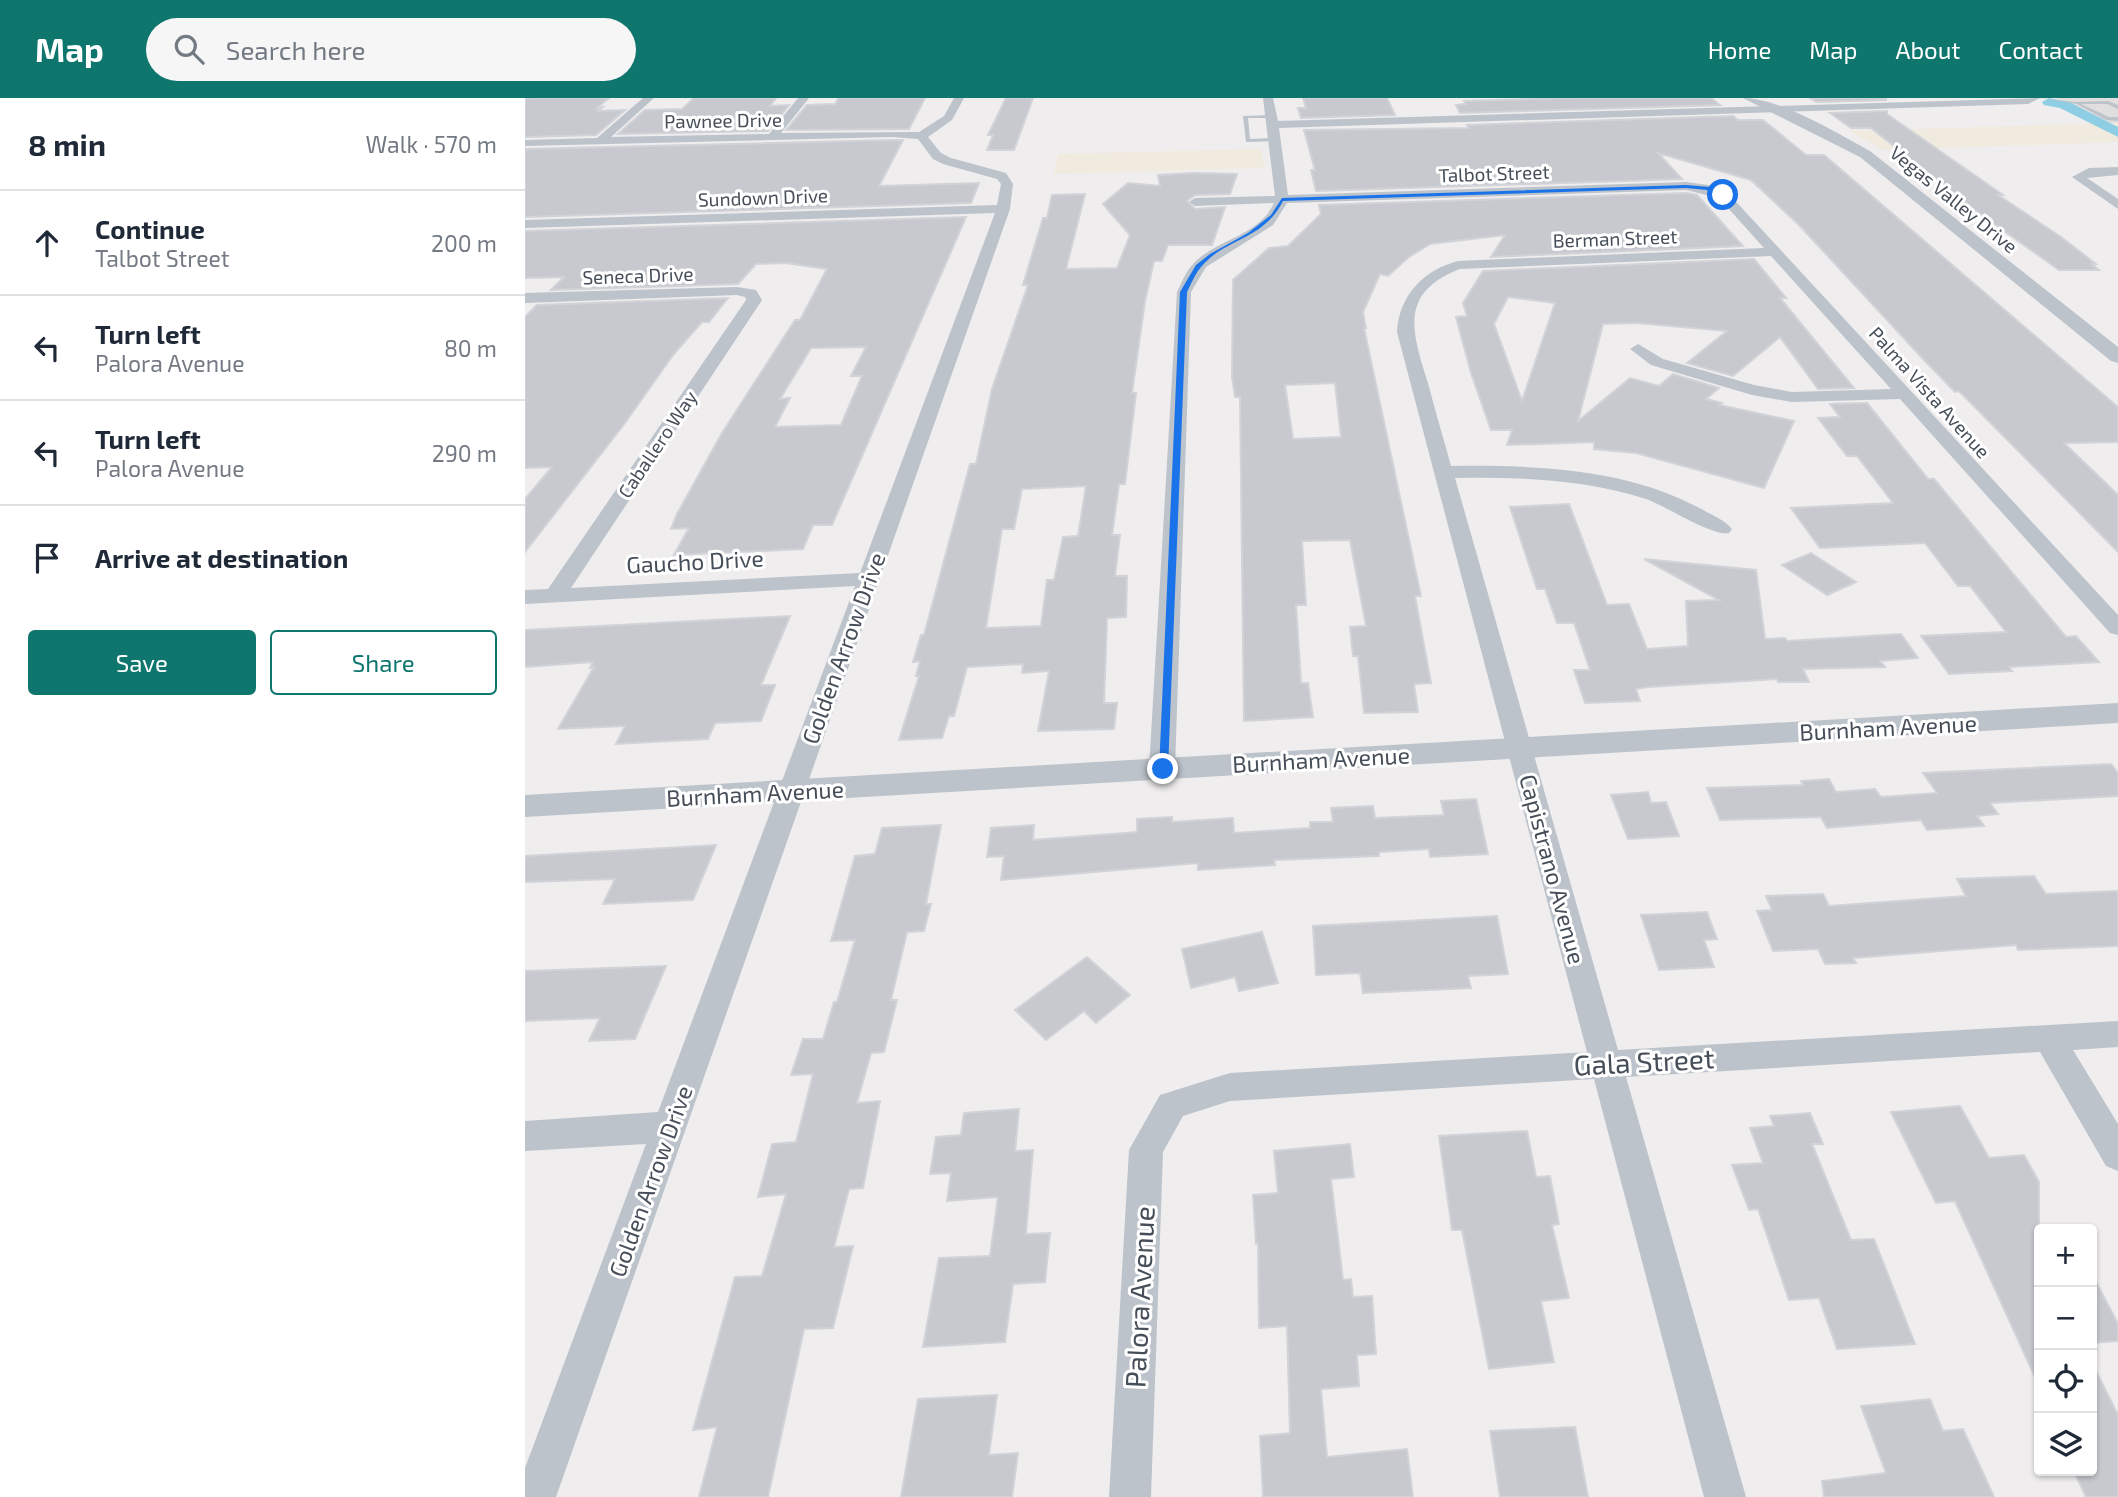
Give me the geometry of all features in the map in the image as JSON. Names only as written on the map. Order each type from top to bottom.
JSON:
[{"type":"street","points":[[600,141],[649,98]]},
{"type":"street","points":[[773,136],[804,98]]},
{"type":"street","points":[[921,136],[948,118],[959,98]]},
{"type":"street","name":"Vegas Valley Drive","points":[[1749,98],[1823,131],[1865,154],[2118,356]]},
{"type":"street","points":[[1884,98],[1896,106]]},
{"type":"street","points":[[1163,769],[1184,292],[1198,266],[1266,222],[1273,216],[1282,200],[1271,120],[1583,110],[1896,106],[2036,99]]},
{"type":"street","name":"Pawnee Drive","points":[[525,143],[773,136],[921,136]]},
{"type":"street","name":"Golden Arrow Drive","points":[[535,1497],[1003,209],[1007,184],[1002,176],[947,161],[937,156],[921,136]]},
{"type":"street","points":[[2118,171],[2078,175],[2081,181],[2118,205]]},
{"type":"street","name":"Talbot Street","points":[[1195,202],[1672,187],[1708,189]]},
{"type":"street","name":"Palma Vista Avenue","points":[[1708,189],[1723,195],[2118,628]]},
{"type":"street","name":"Sundown Drive","points":[[525,224],[1003,209]]},
{"type":"street","name":"Berman Street","points":[[1458,265],[1773,251]]},
{"type":"street","name":"Capistrano Avenue","points":[[1458,265],[1430,278],[1414,297],[1404,316],[1405,332],[1725,1497]]},
{"type":"street","name":"Seneca Drive","points":[[525,298],[737,291],[751,293]]},
{"type":"street","name":"Caballero Way","points":[[556,594],[754,300],[751,293]]},
{"type":"street","points":[[1638,349],[1657,362],[1792,397],[1904,394]]},
{"type":"street","points":[[1444,472],[1515,471],[1593,478],[1632,487],[1692,510],[1722,529]]},
{"type":"street","name":"Gaucho Drive","points":[[525,597],[868,579]]},
{"type":"street","name":"Burnham Avenue","points":[[525,806],[2118,713]]},
{"type":"street","name":"Gala Street","points":[[1172,1105],[1230,1087],[2118,1034]]},
{"type":"street","points":[[2049,1038],[2118,1155]]},
{"type":"street","name":"Palora Avenue","points":[[1131,1497],[1146,1150],[1172,1105]]},
{"type":"street","points":[[525,1136],[670,1127]]},
{"type":"lane","points":[[2036,99],[2075,103],[2108,102],[2118,107]]},
{"type":"lane","points":[[2075,103],[2108,119],[2118,119]]},
{"type":"lane","points":[[1245,117],[1271,120],[1248,141],[1245,117]]},
{"type":"shaded area","points":[[2056,98],[2118,98],[2118,123],[2105,123]]},
{"type":"sand","points":[[2118,123],[2118,142],[1883,150],[1850,131]]},
{"type":"sand","points":[[1261,149],[1264,168],[1054,174],[1058,154]]},
{"type":"building","points":[[609,98],[597,108],[603,107],[598,111],[625,110],[596,135],[525,137],[525,99]]},
{"type":"building","points":[[694,98],[776,98],[770,106],[789,105],[768,131],[618,134],[645,110],[682,109]]},
{"type":"building","points":[[839,98],[925,98],[909,129],[786,130],[807,105],[835,104]]},
{"type":"building","points":[[1006,98],[1033,98],[1014,150],[987,150],[993,135],[988,135]]},
{"type":"building","points":[[1303,98],[1387,98],[1395,115],[1301,118],[1298,108],[1306,108]]},
{"type":"building","points":[[1711,98],[1720,105],[1460,113],[1456,105],[1466,104],[1464,101]]},
{"type":"building","points":[[1810,98],[1886,98],[1886,100],[1816,102]]},
{"type":"building","points":[[1887,111],[1887,114],[2003,195],[1998,195],[2061,237],[2096,264],[2092,264],[2099,270],[2059,270],[1980,214],[1871,128],[1851,128],[1830,113]]},
{"type":"building","points":[[1733,116],[1738,120],[1763,120],[1806,155],[1824,155],[2118,407],[2118,442],[2064,443],[2118,495],[2118,552],[1959,391],[1955,392],[1799,225],[1751,180],[1658,153],[1682,179],[1316,191],[1311,170],[1315,170],[1304,130],[1469,128],[1467,125]]},
{"type":"building","points":[[903,140],[879,186],[979,183],[971,203],[525,217],[525,149]]},
{"type":"building","points":[[1237,174],[1230,194],[1195,195],[1187,201],[1195,209],[1225,207],[1212,245],[1168,245],[1162,261],[1154,261],[1145,301],[1132,393],[1136,393],[1125,484],[1119,484],[1112,535],[1120,535],[1115,576],[1127,576],[1126,617],[1107,618],[1104,703],[1117,703],[1114,729],[1038,731],[1049,671],[1022,673],[1023,664],[967,667],[954,716],[949,716],[942,738],[899,740],[919,676],[916,676],[920,661],[913,662],[921,635],[924,635],[970,464],[976,464],[992,389],[1028,285],[1023,285],[1043,218],[1047,218],[1052,195],[1085,194],[1066,269],[1117,268],[1130,235],[1103,204],[1128,183],[1160,186],[1158,175]],"holes":[[[1086,486],[1078,536],[1063,537],[1054,580],[1047,580],[1041,626],[986,628],[1002,529],[1014,529],[1022,489]]]},
{"type":"building","points":[[1686,193],[1697,195],[1743,246],[1491,257],[1505,235],[1430,244],[1409,257],[1388,276],[1380,274],[1363,312],[1364,328],[1421,596],[1415,596],[1431,683],[1414,684],[1418,712],[1364,713],[1358,656],[1353,656],[1350,627],[1366,626],[1350,540],[1302,541],[1306,605],[1296,605],[1301,683],[1308,683],[1313,717],[1244,721],[1240,397],[1235,397],[1232,377],[1233,280],[1269,248],[1288,246],[1321,214],[1319,205]],"holes":[[[1335,383],[1341,437],[1293,439],[1285,385]]]},
{"type":"building","points":[[966,217],[832,525],[813,525],[803,549],[674,555],[689,528],[671,529],[677,514],[722,433],[795,320],[800,320],[827,269],[786,263],[756,264],[738,284],[551,290],[564,277],[525,278],[525,231]],"holes":[[[866,347],[851,376],[862,376],[841,425],[775,427],[790,398],[780,399],[811,348]]]},
{"type":"building","points":[[1754,259],[1786,298],[1780,298],[1854,388],[1818,389],[1780,337],[1733,376],[1687,363],[1727,331],[1636,323],[1603,324],[1578,421],[1630,378],[1659,386],[1673,374],[1719,388],[1706,399],[1722,403],[1719,405],[1794,421],[1764,488],[1636,453],[1594,449],[1594,442],[1507,445],[1512,430],[1491,430],[1471,373],[1456,317],[1467,316],[1463,303],[1483,271]],"holes":[[[1508,297],[1555,303],[1522,401],[1494,324]]]},
{"type":"building","points":[[728,298],[709,322],[702,322],[673,355],[625,423],[525,552],[525,499],[552,467],[525,468],[525,317],[537,305]]},
{"type":"building","points":[[1867,403],[1928,479],[1934,479],[2066,637],[2076,636],[2099,662],[2009,667],[2012,671],[1949,674],[1921,636],[2006,632],[1970,586],[1958,586],[1925,543],[1820,548],[1791,508],[1893,503],[1857,456],[1847,456],[1818,418],[1840,417],[1830,404]]},
{"type":"building","points":[[1569,504],[1607,605],[1629,604],[1647,649],[1688,646],[1686,601],[1719,600],[1644,559],[1756,570],[1765,639],[1785,638],[1787,641],[1901,634],[1918,658],[1880,661],[1885,667],[1803,669],[1809,682],[1778,682],[1777,679],[1648,687],[1636,689],[1640,701],[1585,703],[1574,670],[1590,670],[1574,623],[1557,623],[1545,589],[1537,589],[1510,507]]},
{"type":"building","points":[[1811,553],[1856,582],[1827,595],[1782,565]]},
{"type":"building","points":[[790,616],[761,685],[775,685],[761,721],[715,723],[708,739],[616,744],[625,726],[558,729],[594,667],[590,668],[593,662],[525,667],[525,630]]},
{"type":"building","points":[[2111,764],[2118,773],[2118,796],[1990,803],[1998,814],[1977,816],[1984,826],[1927,830],[1921,820],[1827,828],[1821,817],[1720,820],[1707,788],[1804,785],[1801,781],[1829,779],[1836,792],[1875,789],[1881,797],[1937,793],[1923,773]]},
{"type":"building","points":[[1648,792],[1651,803],[1666,802],[1679,836],[1628,839],[1611,795]]},
{"type":"building","points":[[1476,799],[1488,854],[1430,857],[1429,849],[1379,852],[1379,856],[1274,860],[1275,865],[1198,870],[1198,863],[1001,880],[1004,856],[987,857],[991,828],[1034,825],[1033,840],[1137,832],[1137,819],[1172,817],[1172,822],[1233,818],[1234,833],[1310,828],[1310,822],[1333,822],[1331,808],[1373,806],[1375,818],[1444,815],[1441,801]]},
{"type":"building","points":[[941,825],[926,904],[931,904],[924,931],[907,932],[891,1000],[897,1000],[884,1052],[871,1053],[857,1103],[880,1101],[863,1188],[849,1189],[834,1247],[853,1246],[833,1328],[804,1329],[768,1497],[699,1497],[717,1427],[693,1430],[735,1277],[762,1276],[786,1194],[758,1197],[772,1144],[796,1142],[813,1074],[791,1075],[803,1039],[823,1039],[855,940],[831,941],[855,856],[875,854],[882,828]]},
{"type":"building","points":[[716,845],[693,900],[603,904],[615,879],[525,882],[525,856]]},
{"type":"building","points":[[2034,876],[2046,894],[2118,891],[2118,946],[2018,950],[2016,945],[1853,958],[1856,963],[1825,964],[1818,949],[1773,951],[1757,911],[1772,910],[1766,896],[1823,894],[1829,906],[1966,896],[1957,879]]},
{"type":"building","points":[[1707,912],[1717,939],[1704,940],[1714,967],[1659,970],[1641,915]]},
{"type":"building","points":[[1497,916],[1508,974],[1468,976],[1471,988],[1363,993],[1360,973],[1316,975],[1313,926]]},
{"type":"building","points":[[1262,932],[1278,983],[1239,991],[1235,977],[1191,988],[1182,949]]},
{"type":"building","points":[[1087,957],[1130,995],[1096,1023],[1084,1011],[1046,1040],[1015,1010]]},
{"type":"building","points":[[666,966],[635,1039],[589,1041],[600,1018],[525,1021],[525,971]]},
{"type":"building","points":[[1960,1106],[1989,1158],[2024,1155],[2039,1182],[2039,1224],[2034,1224],[2034,1375],[1955,1201],[1936,1203],[1891,1112]]},
{"type":"building","points":[[1019,1109],[1015,1151],[1033,1150],[1026,1234],[1050,1233],[1045,1282],[1013,1284],[1005,1342],[923,1347],[939,1258],[990,1256],[998,1197],[947,1201],[951,1173],[930,1174],[936,1137],[961,1135],[964,1113]]},
{"type":"building","points":[[1810,1113],[1823,1144],[1812,1144],[1851,1240],[1874,1239],[1915,1344],[1837,1349],[1819,1298],[1789,1300],[1758,1209],[1749,1210],[1732,1165],[1763,1163],[1750,1128],[1774,1126],[1770,1116]]},
{"type":"building","points":[[1527,1131],[1536,1177],[1550,1176],[1559,1224],[1552,1225],[1569,1298],[1541,1301],[1554,1362],[1489,1369],[1462,1230],[1452,1230],[1439,1136]]},
{"type":"building","points":[[1350,1144],[1354,1177],[1331,1179],[1343,1280],[1351,1279],[1353,1297],[1372,1296],[1376,1354],[1357,1355],[1359,1386],[1321,1389],[1327,1457],[1407,1449],[1413,1497],[1263,1497],[1260,1436],[1290,1433],[1287,1326],[1259,1328],[1258,1244],[1253,1195],[1278,1193],[1274,1151]]},
{"type":"building","points":[[2097,1284],[2118,1324],[2118,1341],[2097,1343]]},
{"type":"building","points":[[2097,1373],[2118,1415],[2118,1497],[2086,1497],[2076,1476],[2097,1476]]},
{"type":"building","points":[[997,1395],[989,1455],[1018,1453],[1012,1497],[901,1497],[918,1399]]},
{"type":"building","points":[[1930,1399],[1943,1431],[1963,1429],[1994,1497],[1824,1497],[1822,1481],[1886,1473],[1861,1406]]},
{"type":"building","points":[[1575,1427],[1588,1497],[1500,1497],[1490,1431]]},
{"type":"waterway","points":[[2049,102],[2064,105],[2118,133]]},
{"type":"route","points":[[1163,769],[1184,292],[1198,266],[1250,234],[1273,216],[1282,200],[1686,186],[1708,189],[1723,195]]}]
